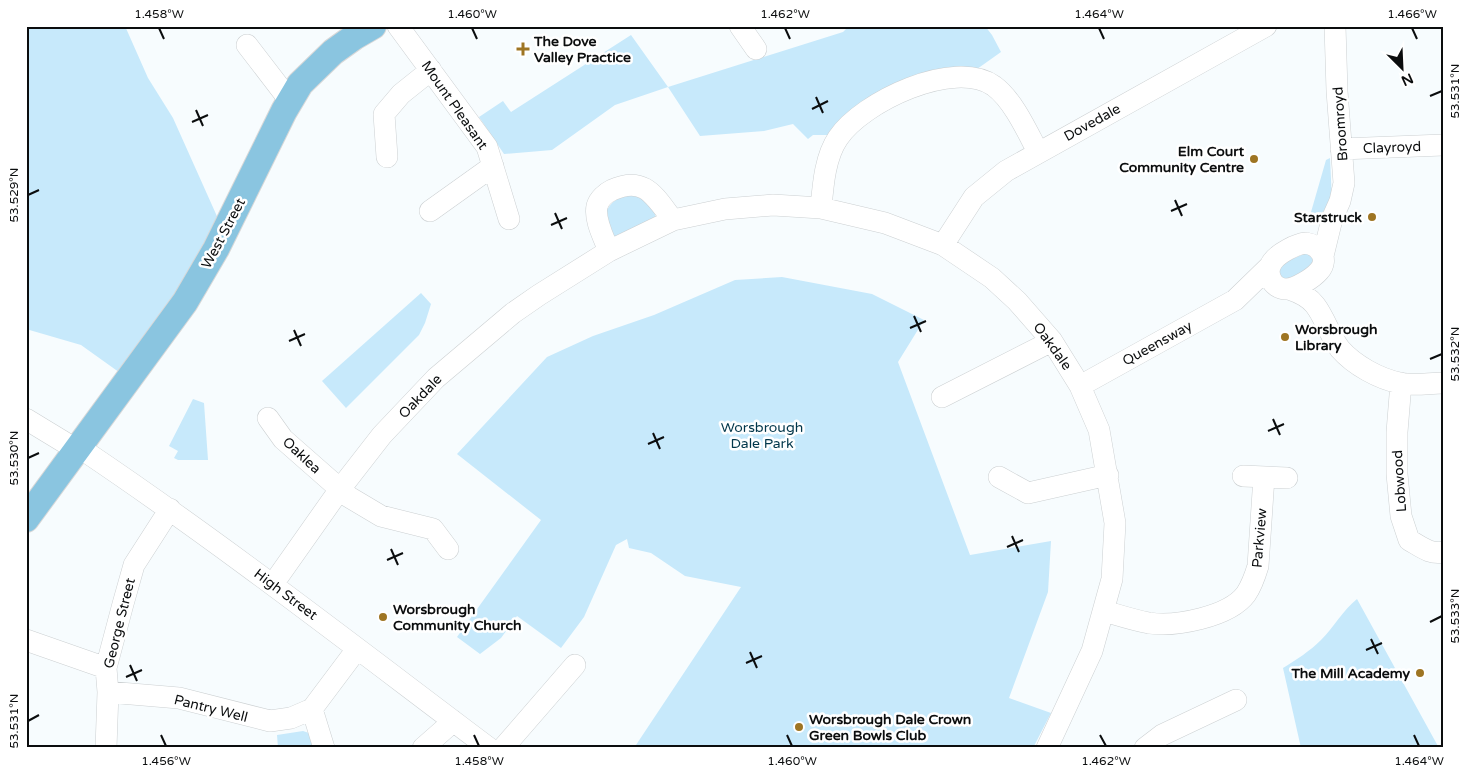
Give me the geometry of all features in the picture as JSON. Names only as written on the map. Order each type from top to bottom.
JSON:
[{"type":"main road","name":"West Street","points":[[26,519],[185,302],[216,248],[300,84],[324,59],[373,26]]},
{"type":"street","name":"Mount Pleasant","points":[[398,26],[487,147],[509,219]]},
{"type":"street","points":[[740,26],[756,50]]},
{"type":"street","name":"Dovedale","points":[[943,245],[974,197],[1006,171],[1266,26]]},
{"type":"street","name":"Broomroyd","points":[[1314,304],[1332,219],[1344,183],[1335,26]]},
{"type":"street","points":[[247,45],[290,101]]},
{"type":"street","points":[[387,157],[384,114],[401,94],[431,70]]},
{"type":"street","points":[[820,208],[828,162],[838,138],[857,117],[881,100],[912,86],[956,78],[972,78],[992,85],[1007,97],[1038,152]]},
{"type":"street","name":"Clayroyd","points":[[1341,150],[1443,145]]},
{"type":"street","points":[[430,211],[493,166]]},
{"type":"street","points":[[608,250],[598,218],[597,207],[600,199],[608,192],[622,185],[635,184],[643,186],[653,194],[672,220]]},
{"type":"street","name":"Oakdale","points":[[273,584],[340,489],[382,435],[436,378],[513,313],[608,250],[672,220],[725,209],[773,205],[820,208],[885,223],[943,245],[992,278],[1017,301],[1052,342],[1080,386],[1099,430],[1108,475],[1115,523],[1112,579],[1092,651],[1053,746]]},
{"type":"street","name":"Broomroyd","points":[[1306,243],[1332,219]]},
{"type":"street","points":[[1306,243],[1317,247],[1321,264]]},
{"type":"street","name":"Queensway","points":[[1080,386],[1235,300],[1276,258],[1300,244],[1306,243]]},
{"type":"street","name":"Queensway","points":[[1235,300],[1246,300],[1286,289],[1321,264]]},
{"type":"street","points":[[1269,267],[1273,284],[1299,293],[1314,304],[1340,348],[1352,360],[1383,378],[1401,383],[1443,383]]},
{"type":"street","points":[[942,397],[1052,342]]},
{"type":"street","name":"Lobwood","points":[[1401,383],[1397,474],[1401,516],[1409,540],[1436,554],[1443,552]]},
{"type":"street","name":"Oaklea","points":[[268,418],[283,439],[349,497],[381,516],[433,529],[448,549]]},
{"type":"street","name":"High Street","points":[[26,419],[77,450],[86,452],[170,509],[273,584],[489,748]]},
{"type":"street","points":[[999,477],[1028,493],[1108,475]]},
{"type":"street","name":"Parkview","points":[[1104,611],[1151,623],[1202,619],[1229,609],[1245,596],[1255,580],[1258,566],[1253,477],[1287,478]]},
{"type":"street","name":"George Street","points":[[106,748],[108,692],[106,668],[134,565],[170,509]]},
{"type":"street","points":[[26,640],[106,668]]},
{"type":"street","points":[[324,748],[312,709],[357,649]]},
{"type":"street","points":[[503,748],[575,665]]},
{"type":"street","name":"Pantry Well","points":[[108,692],[179,698],[270,722],[292,718],[312,709]]},
{"type":"street","points":[[1145,748],[1162,734],[1236,700]]},
{"type":"street","points":[[423,748],[448,726],[452,720]]},
{"type":"green space","points":[[26,26],[125,26],[148,78],[173,118],[220,223],[194,269],[123,375],[81,345],[26,329]]},
{"type":"green space","points":[[849,26],[985,26],[1001,52],[970,74],[951,74],[834,135],[813,135],[808,139],[793,124],[764,131],[700,136],[668,87],[843,32]]},
{"type":"green space","points":[[631,35],[668,87],[615,105],[552,150],[504,154],[479,117],[503,101],[511,112]]},
{"type":"green space","points":[[1330,158],[1332,201],[1315,221],[1309,219],[1326,160]]},
{"type":"green space","points":[[631,195],[648,202],[655,213],[656,219],[615,240],[605,214],[615,201]]},
{"type":"green space","points":[[1306,253],[1313,258],[1313,264],[1291,281],[1281,279],[1279,267],[1281,264]]},
{"type":"green space","name":"Worsbrough Dale Park","points":[[782,277],[872,294],[924,320],[898,362],[970,555],[1051,541],[1048,592],[1009,698],[1051,713],[1033,748],[634,748],[741,587],[685,576],[651,553],[629,548],[627,539],[616,545],[584,617],[561,648],[517,616],[501,638],[480,654],[457,637],[541,520],[457,454],[547,357],[593,336],[654,315],[735,280]]},
{"type":"green space","points":[[421,293],[431,304],[419,335],[346,408],[322,381]]},
{"type":"green space","points":[[193,399],[204,403],[208,460],[178,460],[174,458],[178,451],[169,446]]},
{"type":"green space","points":[[1357,599],[1439,748],[1301,748],[1283,668],[1317,644]]},
{"type":"green space","points":[[303,731],[309,733],[316,748],[278,748],[277,735]]},
{"type":"place","name":"The Dove Valley Practice","points":[[523,49]]},
{"type":"place","name":"Elm Court Community Centre","points":[[1254,159]]},
{"type":"place","name":"Starstruck","points":[[1372,217]]},
{"type":"place","name":"Worsbrough Library","points":[[1285,337]]},
{"type":"place","name":"Worsbrough Community Church","points":[[383,617]]},
{"type":"place","name":"The Mill Academy","points":[[1420,673]]},
{"type":"place","name":"Worsbrough Dale Crown Green Bowls Club","points":[[799,727]]}]
